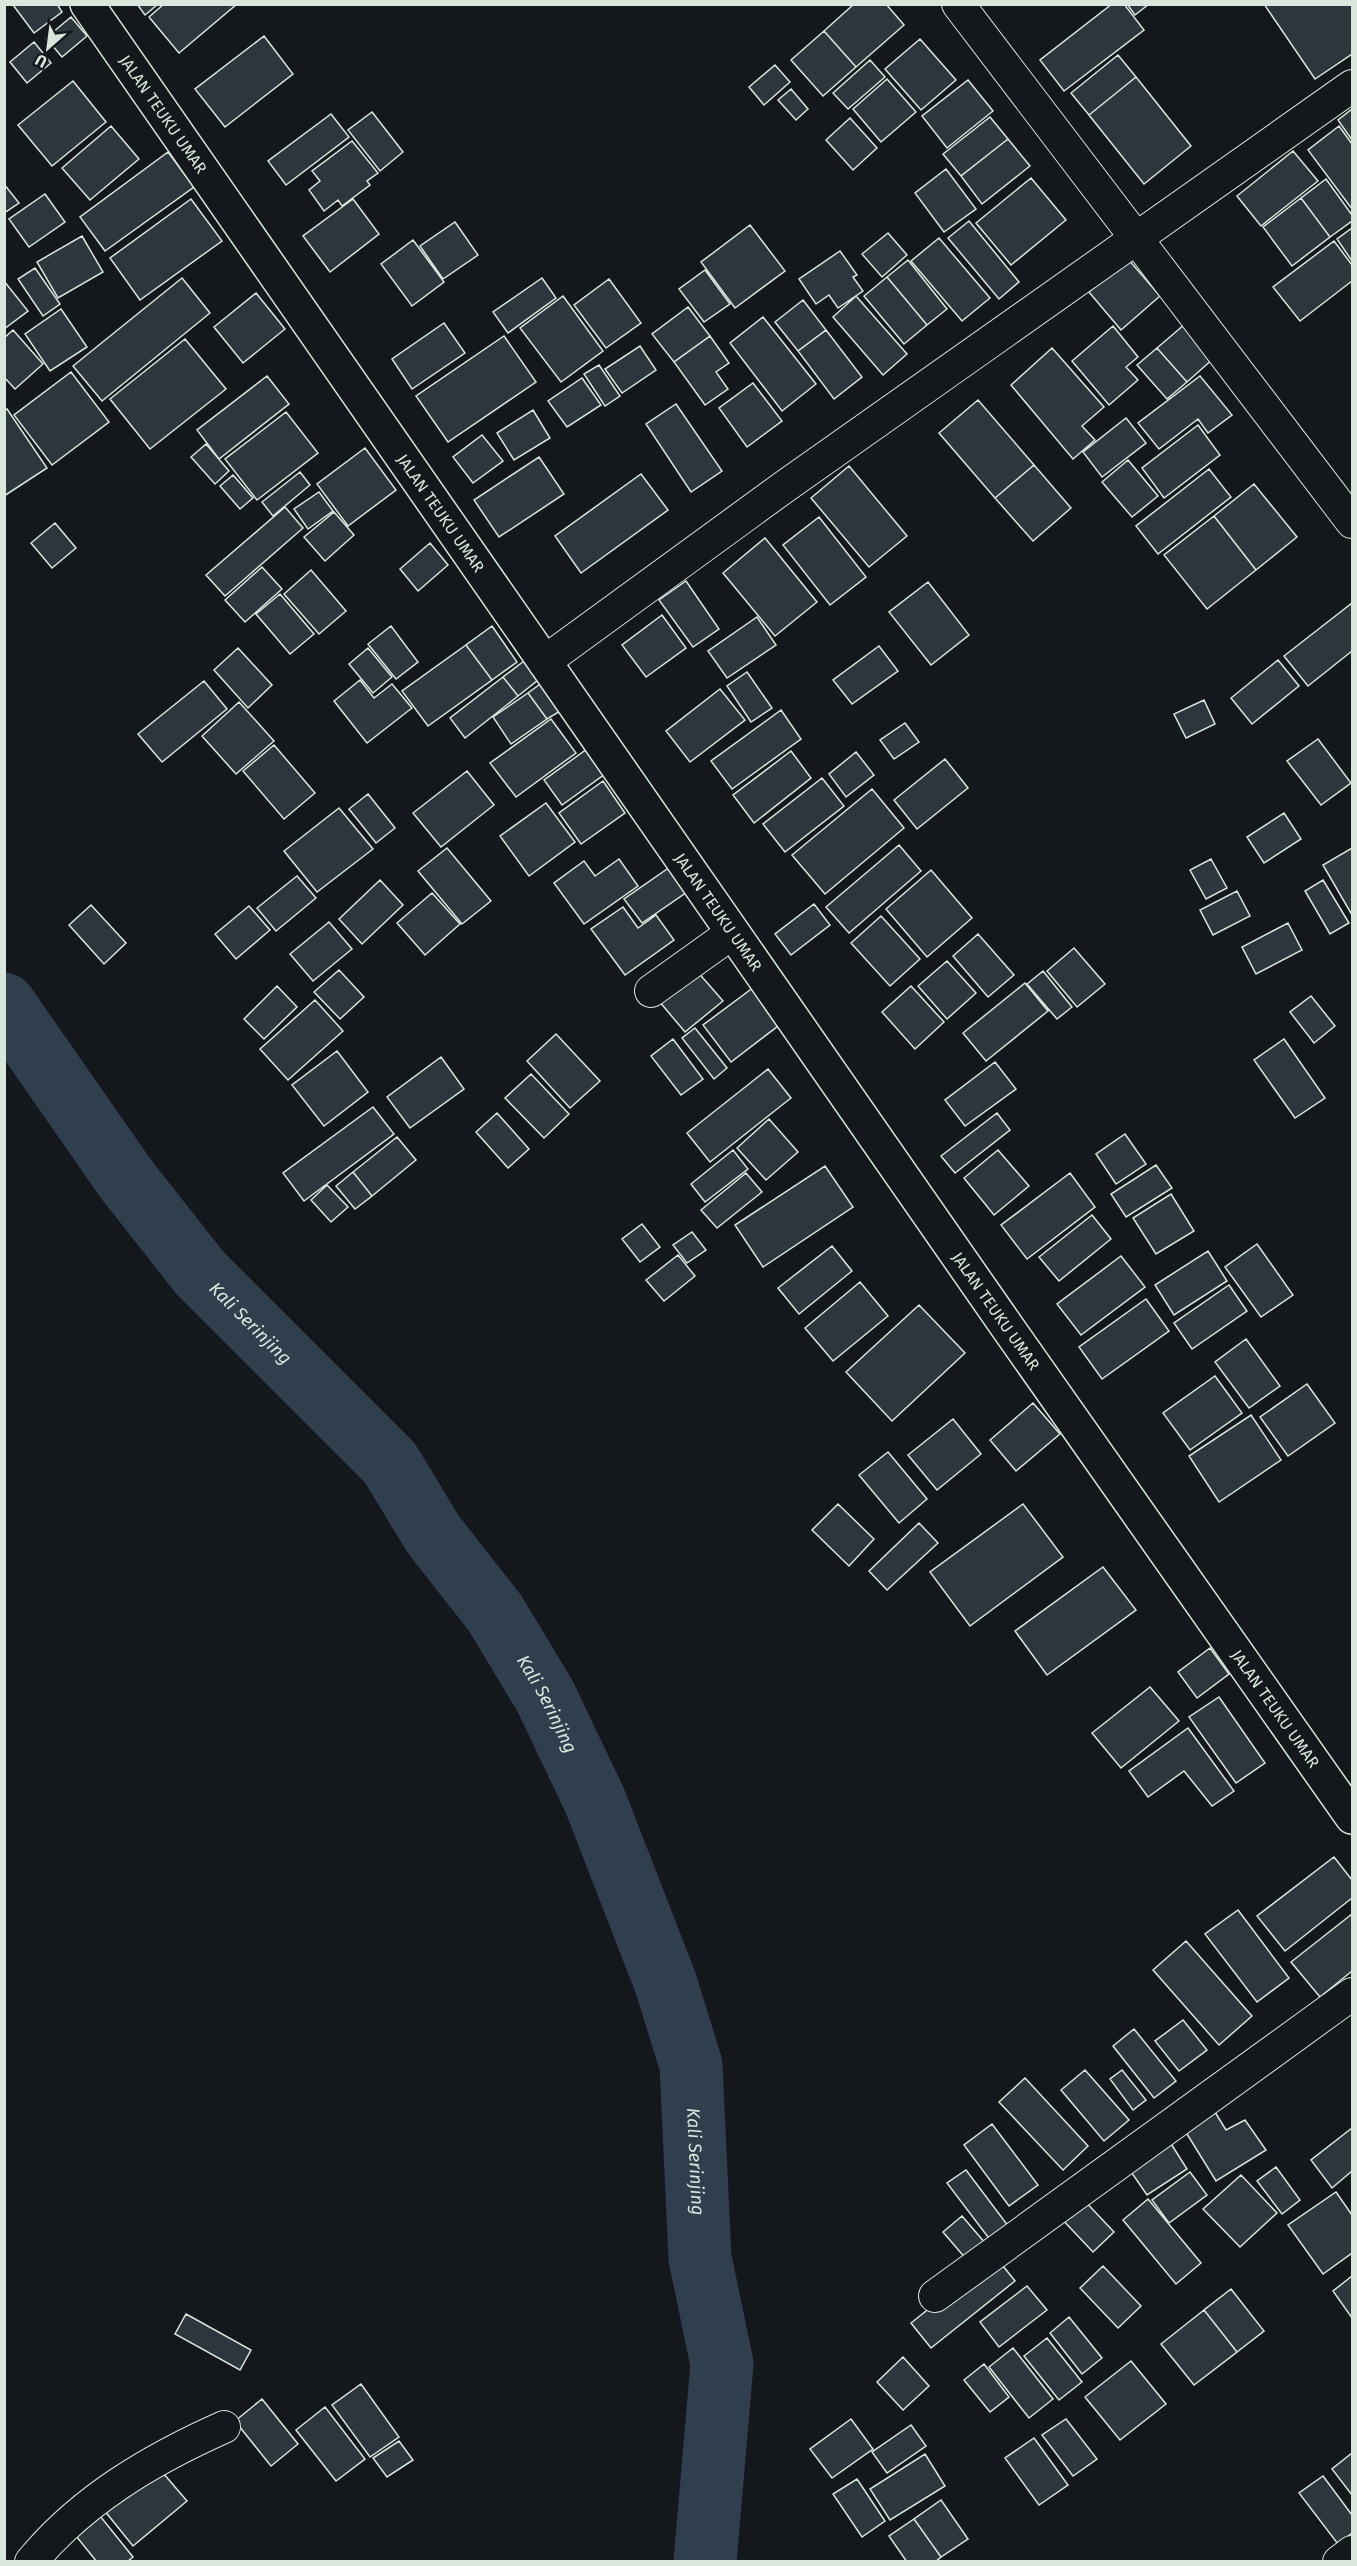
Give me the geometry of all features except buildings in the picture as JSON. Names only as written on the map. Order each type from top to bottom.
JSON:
[{"type":"main road","name":"JALAN TEUKU UMAR","points":[[87,4],[732,933],[1353,1817]]},
{"type":"street","points":[[958,4],[1353,522]]},
{"type":"street","points":[[544,662],[794,480],[1353,86]]},
{"type":"street","points":[[651,991],[732,933]]},
{"type":"street","points":[[935,2296],[1353,1994]]},
{"type":"street","points":[[31,2562],[72,2518],[125,2480],[170,2451],[224,2427]]},
{"type":"street","points":[[1339,2562],[1353,2552]]},
{"type":"waterway","name":"Kali Serinjing","points":[[4,1004],[126,1179],[200,1273],[390,1463],[433,1534],[495,1613],[545,1696],[595,1801],[666,1984],[691,2065],[700,2258],[722,2364],[705,2562]]}]
